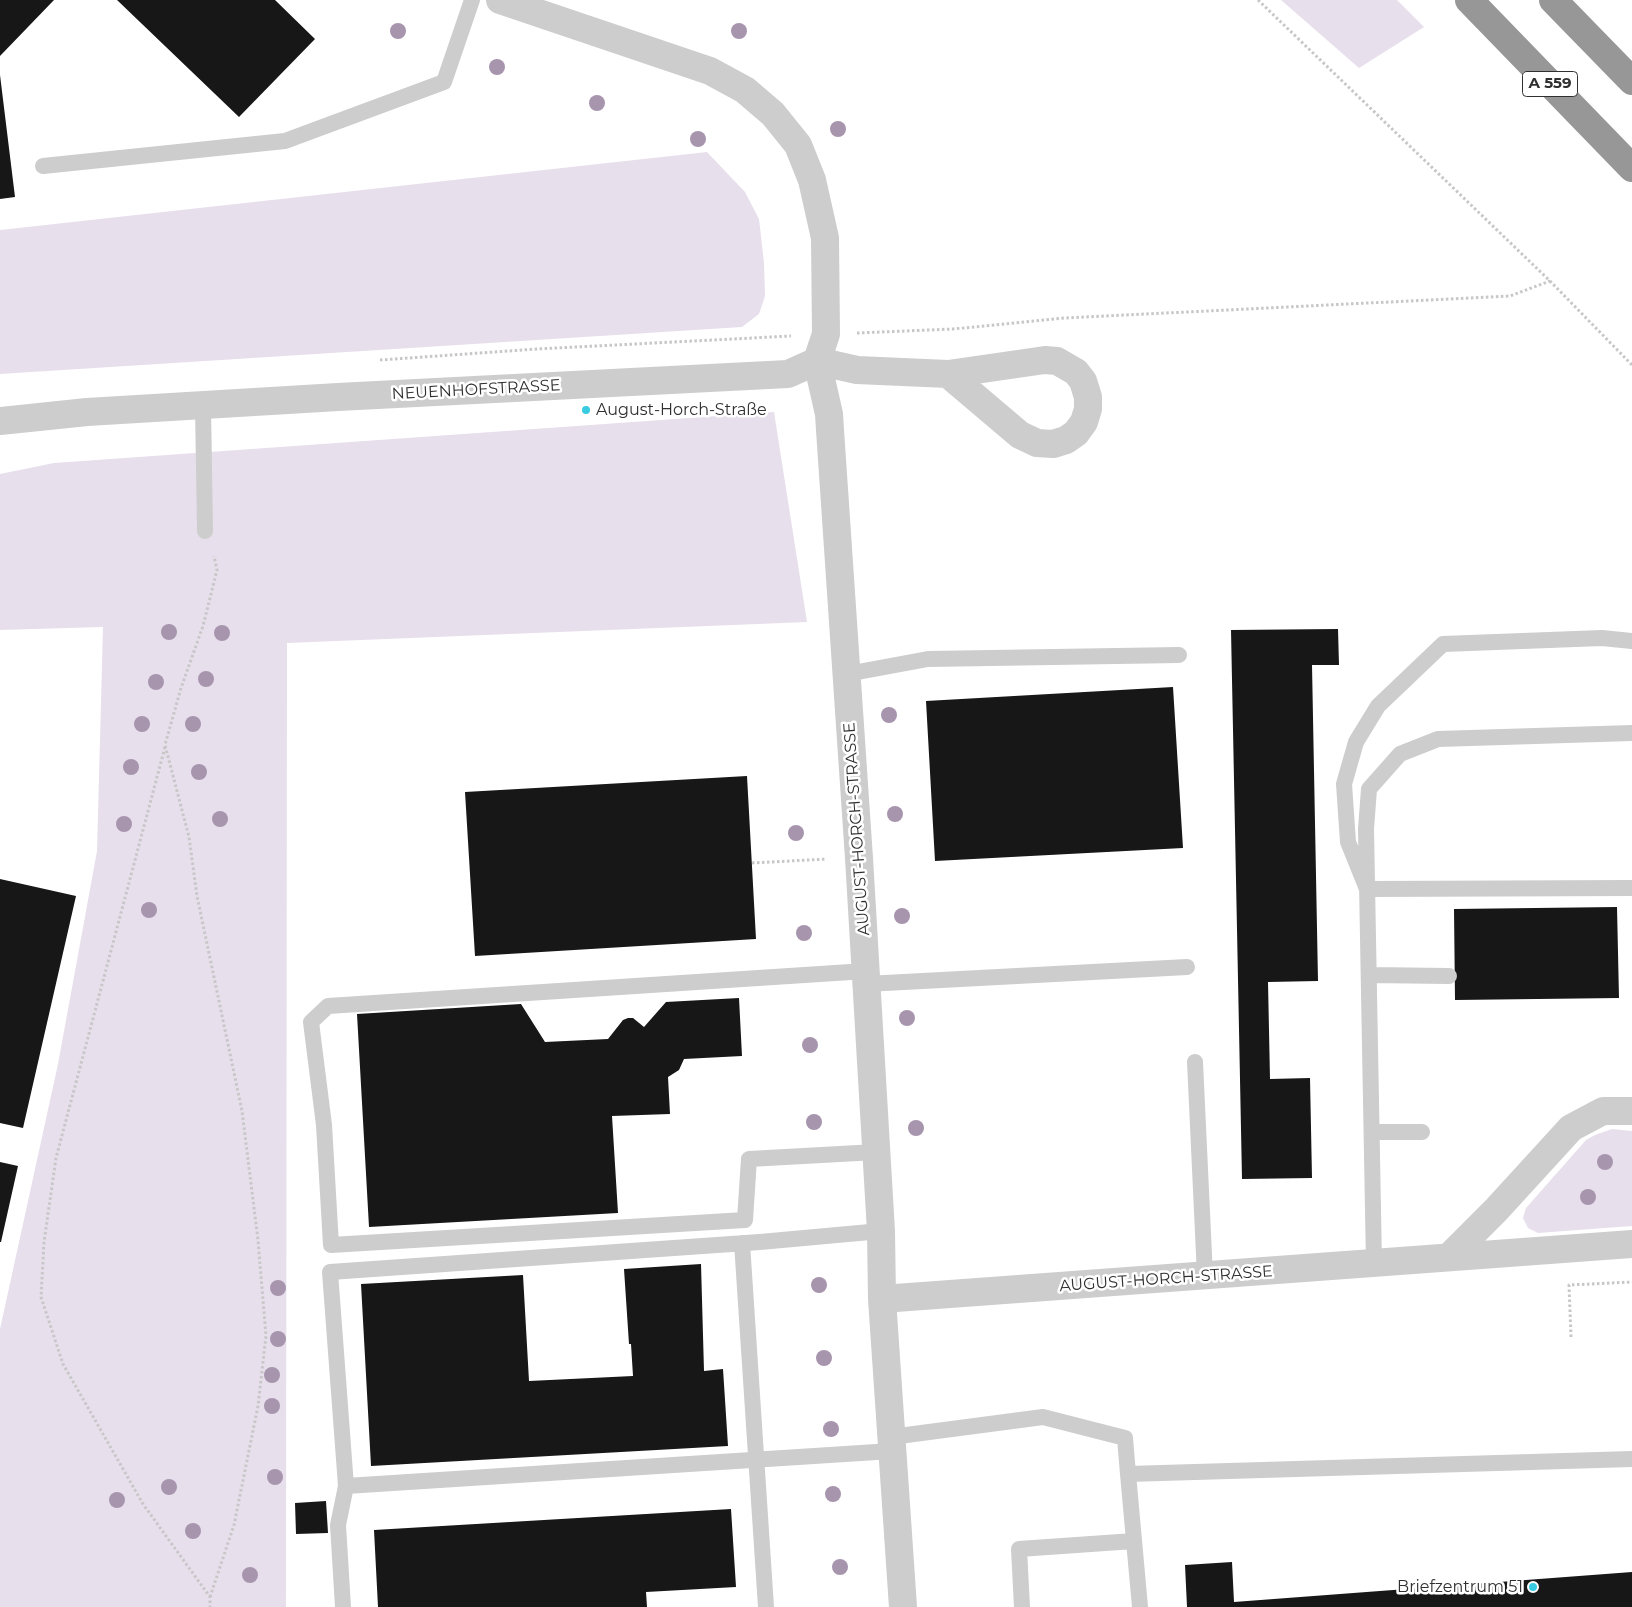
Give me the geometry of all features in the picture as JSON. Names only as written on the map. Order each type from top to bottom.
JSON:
[{"type":"highway","name":"A 559","points":[[1469,0],[1632,168]]},
{"type":"highway","points":[[1553,0],[1632,82]]},
{"type":"street","points":[[500,0],[710,71],[745,90],[773,114],[798,145],[812,180],[824,238],[826,334],[817,362],[857,370],[948,374],[1039,360],[1057,361],[1076,372],[1083,381],[1088,397],[1088,409],[1080,427],[1066,440],[1053,444],[1037,443],[1013,429],[948,374]]},
{"type":"street","name":"NEUENHOFSTRASSE","points":[[0,421],[87,412],[788,374],[817,362]]},
{"type":"street","name":"AUGUST-HORCH-STRASSE","points":[[817,362],[829,414],[859,858],[891,1444],[904,1607]]},
{"type":"street","points":[[1449,1257],[1496,1210],[1570,1128],[1603,1111],[1632,1111]]},
{"type":"street","name":"AUGUST-HORCH-STRASSE","points":[[882,1299],[1632,1244]]},
{"type":"lane","points":[[43,166],[285,141],[444,82],[472,0]]},
{"type":"lane","points":[[203,406],[205,531]]},
{"type":"lane","points":[[1367,889],[1348,842],[1344,784],[1356,742],[1378,706],[1443,644],[1602,638],[1632,641]]},
{"type":"lane","points":[[847,674],[928,659],[1178,655]]},
{"type":"lane","points":[[1374,1264],[1366,829],[1369,789],[1400,754],[1438,739],[1632,733]]},
{"type":"lane","points":[[1367,889],[1632,888]]},
{"type":"lane","points":[[343,1607],[338,1525],[346,1486],[330,1272],[331,1245],[324,1125],[311,1022],[328,1006],[866,977],[1187,967]]},
{"type":"lane","points":[[1369,975],[1449,976]]},
{"type":"lane","points":[[1195,1062],[1205,1276]]},
{"type":"lane","points":[[1372,1132],[1422,1132]]},
{"type":"lane","points":[[331,1245],[746,1220],[749,1159],[876,1152]]},
{"type":"lane","points":[[330,1272],[742,1243],[880,1231]]},
{"type":"lane","points":[[742,1243],[766,1607]]},
{"type":"lane","points":[[346,1486],[757,1458],[891,1444],[1043,1417],[1125,1438],[1140,1607]]},
{"type":"lane","points":[[1128,1474],[1632,1459]]},
{"type":"lane","points":[[1022,1607],[1019,1549],[1134,1541]]},
{"type":"path","points":[[1258,0],[1550,281],[1632,365]]},
{"type":"path","points":[[826,334],[953,329],[1065,318],[1510,296],[1550,281]]},
{"type":"path","points":[[205,531],[212,547],[217,570],[203,626],[181,688],[144,819],[127,895],[80,1060],[56,1158],[44,1242],[41,1297],[63,1364],[142,1504],[210,1596]]},
{"type":"path","points":[[165,745],[189,838],[197,896],[242,1111],[258,1240],[266,1336],[258,1406],[234,1525],[210,1596],[210,1607]]},
{"type":"path","points":[[752,863],[859,858]]},
{"type":"path","points":[[1571,1337],[1569,1285],[1632,1282]]},
{"type":"shaded area","points":[[1281,0],[1397,0],[1424,27],[1359,68]]},
{"type":"shaded area","points":[[707,152],[745,192],[759,219],[764,263],[765,296],[759,314],[742,327],[0,374],[0,230]]},
{"type":"shaded area","points":[[774,412],[807,622],[287,643],[286,1607],[0,1607],[0,1329],[58,1064],[97,851],[103,627],[0,630],[0,474],[54,463]]},
{"type":"shaded area","points":[[1612,1129],[1632,1131],[1632,1226],[1538,1233],[1528,1228],[1523,1218],[1526,1208],[1586,1140]]},
{"type":"building","points":[[0,0],[54,0],[0,56]]},
{"type":"building","points":[[117,0],[275,0],[315,39],[239,117]]},
{"type":"building","points":[[0,75],[15,197],[0,199]]},
{"type":"building","points":[[1338,629],[1339,665],[1312,665],[1318,981],[1268,982],[1270,1079],[1310,1078],[1312,1178],[1242,1179],[1231,630]]},
{"type":"building","points":[[1173,687],[1183,848],[935,861],[926,701]]},
{"type":"building","points":[[747,776],[756,939],[475,956],[465,792]]},
{"type":"building","points":[[0,879],[76,896],[23,1128],[0,1123]]},
{"type":"building","points":[[1617,907],[1619,998],[1455,1000],[1454,909]]},
{"type":"building","points":[[739,998],[742,1056],[684,1059],[679,1070],[668,1077],[670,1114],[612,1116],[618,1213],[369,1227],[357,1014],[521,1004],[545,1042],[608,1039],[623,1020],[628,1018],[633,1018],[644,1027],[666,1002]]},
{"type":"building","points":[[0,1162],[18,1166],[1,1242],[0,1242]]},
{"type":"building","points":[[701,1264],[704,1371],[723,1369],[728,1446],[371,1466],[361,1284],[523,1275],[529,1381],[633,1376],[624,1269]]},
{"type":"building","points":[[326,1501],[328,1533],[296,1534],[295,1503]]},
{"type":"building","points":[[731,1509],[736,1587],[646,1592],[647,1607],[378,1607],[374,1530]]},
{"type":"building","name":"Briefzentrum 51","points":[[1232,1562],[1234,1602],[1632,1572],[1632,1607],[1187,1607],[1185,1565]]},
{"type":"place","name":"August-Horch-Straße","points":[[586,410]]},
{"type":"place","name":"Briefzentrum 51","points":[[1533,1587]]}]
